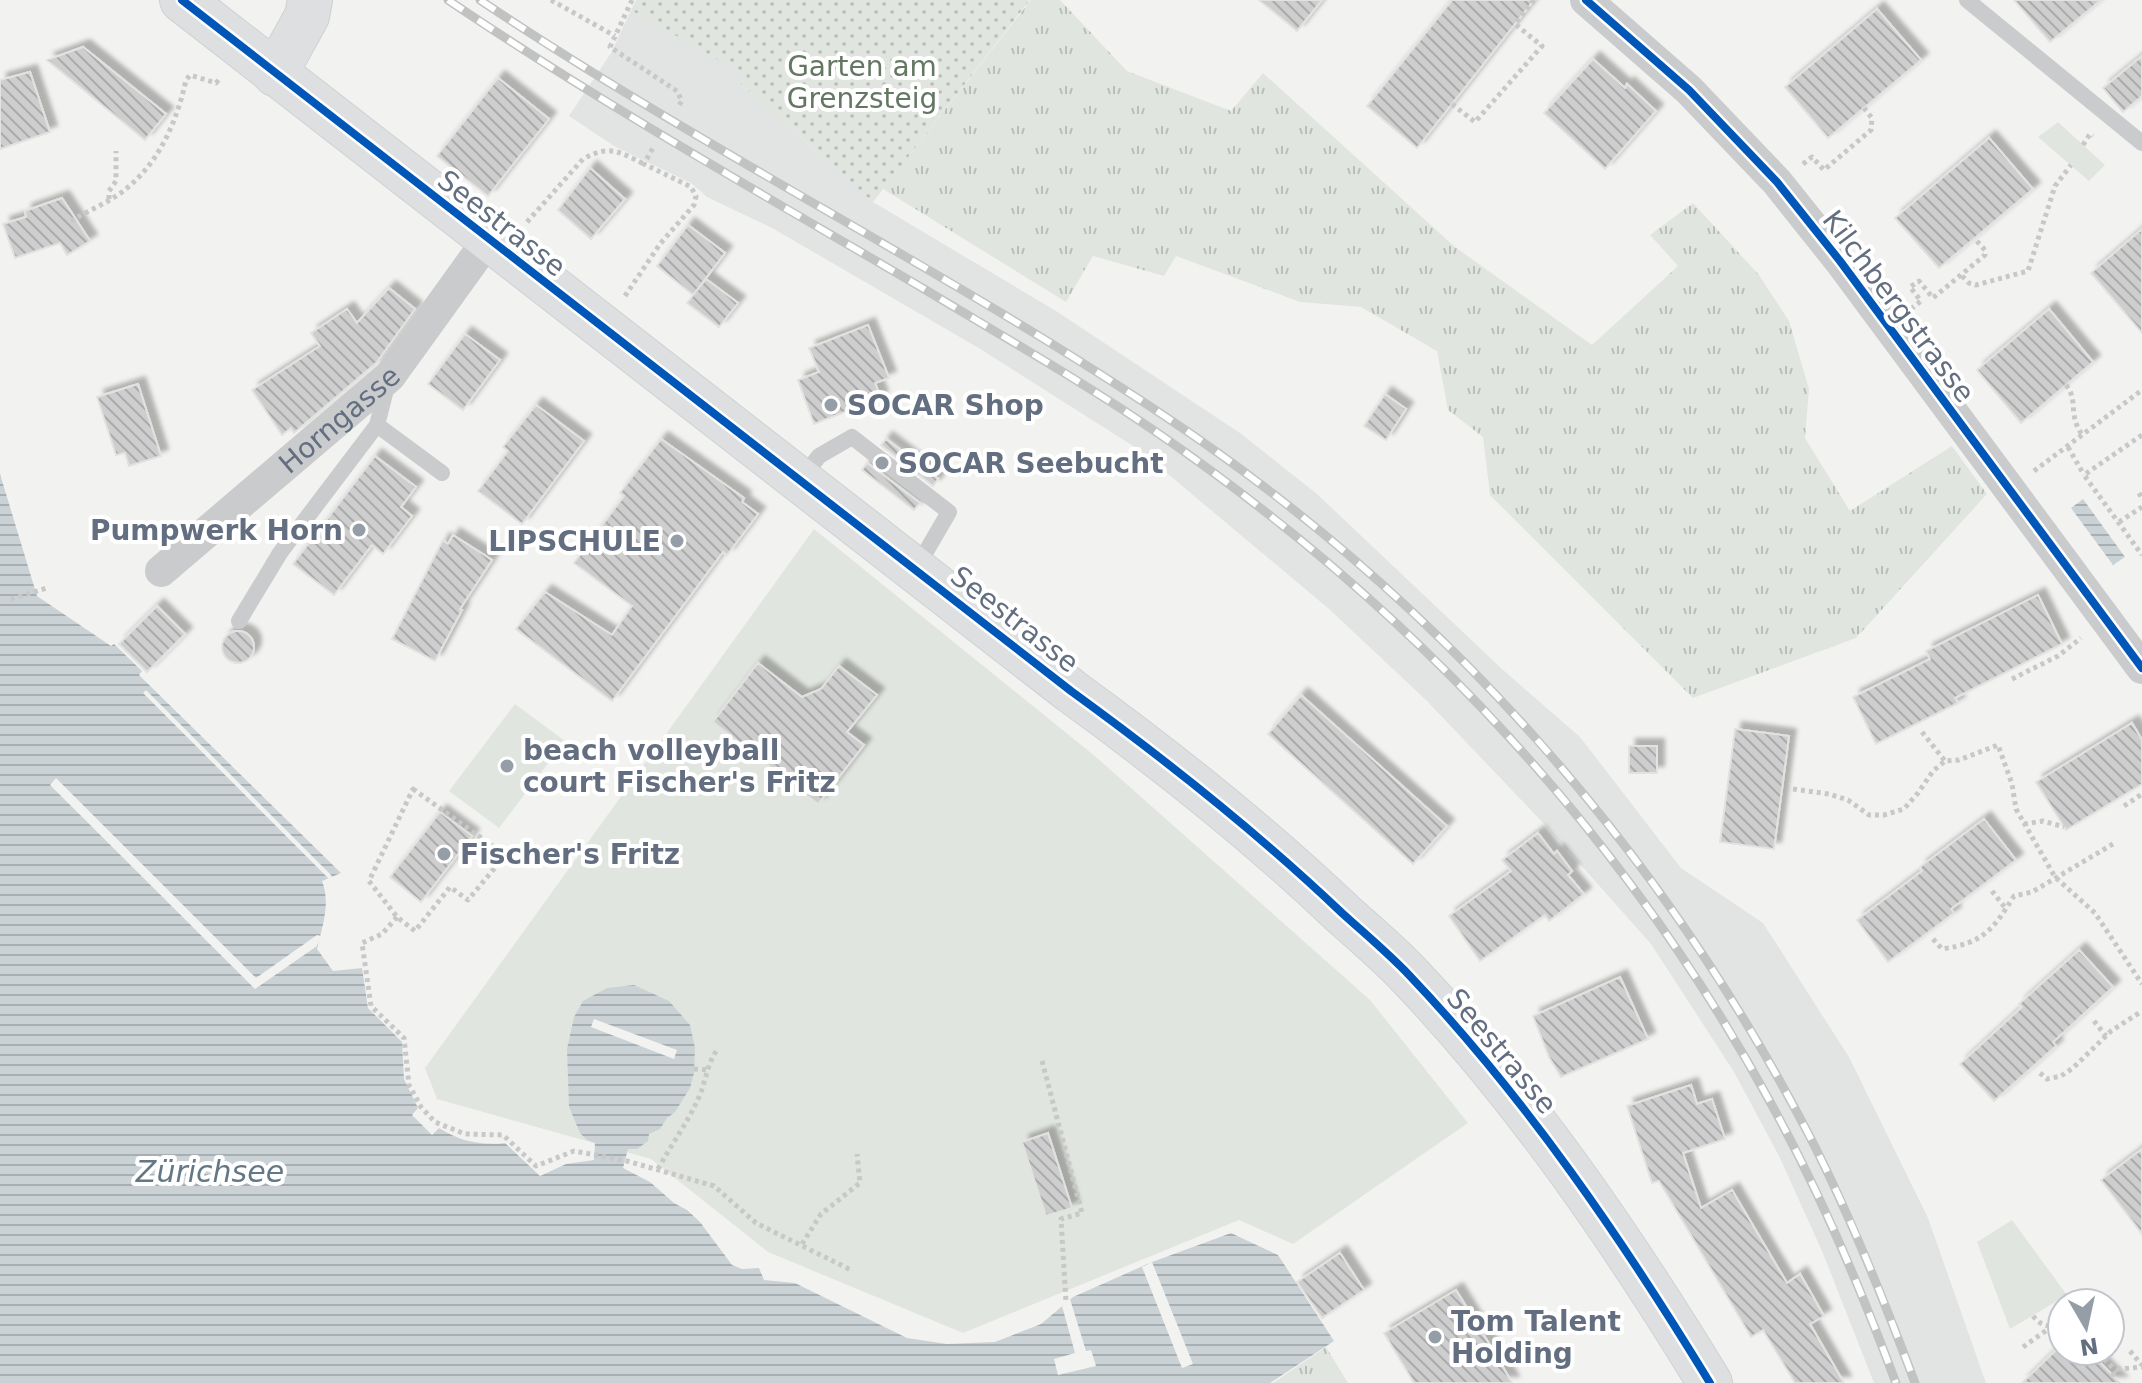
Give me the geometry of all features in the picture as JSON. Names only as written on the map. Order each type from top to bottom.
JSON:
[{"type":"main road","name":"Seestrasse","points":[[182,0],[1071,691],[1168,762],[1281,855],[1408,974],[1547,1139],[1633,1259],[1710,1383]]},
{"type":"main road","points":[[275,74],[307,16],[310,0]]},
{"type":"street","name":"Kilchbergstrasse","points":[[1586,0],[1689,90],[1777,182],[1840,261],[2142,668]]},
{"type":"street","name":"Horngasse","points":[[161,571],[390,376],[488,240]]},
{"type":"lane","points":[[1967,0],[2142,143]]},
{"type":"lane","points":[[239,621],[280,553],[377,425],[390,376]]},
{"type":"lane","points":[[377,425],[442,473]]},
{"type":"lane","points":[[800,480],[819,456],[852,437],[949,512],[916,569]]},
{"type":"path","points":[[551,0],[615,36]]},
{"type":"path","points":[[632,0],[610,47],[677,91],[682,101],[677,108]]},
{"type":"path","points":[[1452,104],[1475,122],[1542,46],[1515,24],[1534,0]]},
{"type":"path","points":[[71,221],[128,187],[165,141],[177,119],[186,80],[190,75],[216,83],[224,73]]},
{"type":"path","points":[[1822,167],[1824,170],[1871,130],[1872,118],[1864,108]]},
{"type":"path","points":[[644,164],[654,146]]},
{"type":"path","points":[[536,211],[583,159],[605,149],[617,151],[691,187],[696,196],[694,205],[660,244],[619,305]]},
{"type":"path","points":[[109,200],[109,191],[116,181],[116,151]]},
{"type":"path","points":[[1962,276],[1976,285],[2028,271],[2055,186],[2071,165]]},
{"type":"path","points":[[1907,312],[1921,301],[1910,287],[1919,281],[1933,298],[1985,255],[1985,250],[1974,238]]},
{"type":"path","points":[[2066,385],[2072,393],[2073,422],[2083,436]]},
{"type":"path","points":[[2026,477],[2142,390]]},
{"type":"path","points":[[2084,475],[2142,435]]},
{"type":"path","points":[[2068,447],[2084,475],[2142,555]]},
{"type":"path","points":[[2119,522],[2142,507]]},
{"type":"path","points":[[11,599],[47,588]]},
{"type":"path","points":[[2012,679],[2065,650]]},
{"type":"path","points":[[1922,732],[1945,761]]},
{"type":"path","points":[[1793,789],[1829,794],[1848,800],[1869,815],[1884,815],[1904,809],[1933,771],[1945,761],[1959,760],[1998,745],[2012,784],[2016,809],[2055,877],[2095,913],[2142,984]]},
{"type":"path","points":[[413,789],[501,852],[503,858],[468,900],[450,887],[415,931],[397,917],[369,881],[413,789]]},
{"type":"path","points":[[2124,806],[2142,794]]},
{"type":"path","points":[[2024,824],[2043,821],[2064,827]]},
{"type":"path","points":[[1933,939],[1942,949],[1964,946],[1984,937],[2014,896],[2032,892],[2113,844]]},
{"type":"path","points":[[1992,891],[2006,909]]},
{"type":"path","points":[[397,917],[382,934],[362,943],[371,1006],[404,1038],[409,1085],[421,1107],[435,1122],[465,1134],[503,1135],[536,1166],[574,1151],[584,1152],[714,1186],[756,1223],[853,1271]]},
{"type":"path","points":[[2040,1073],[2047,1079],[2061,1076],[2106,1036],[2142,1011]]},
{"type":"path","points":[[2094,1021],[2106,1036]]},
{"type":"path","points":[[658,1169],[698,1101],[710,1061],[717,1050]]},
{"type":"path","points":[[1042,1061],[1082,1213],[1061,1219],[1066,1302]]},
{"type":"path","points":[[694,1069],[708,1070]]},
{"type":"path","points":[[802,1244],[821,1214],[860,1183],[857,1154]]},
{"type":"path","points":[[2033,1316],[2046,1326]]},
{"type":"path","points":[[2023,1347],[2046,1331]]},
{"type":"path","points":[[2130,1351],[2142,1366]]},
{"type":"path","points":[[2110,1367],[2115,1374],[2119,1369],[2142,1366]]},
{"type":"shaded area","points":[[631,10],[748,76],[741,84],[873,202],[1056,311],[1240,433],[1317,494],[1502,669],[1580,737],[1681,868],[1763,923],[1849,1057],[1928,1218],[1986,1383],[1874,1383],[1822,1251],[1779,1156],[1734,1072],[1651,944],[1546,826],[1426,700],[1329,609],[1138,449],[977,347],[772,228],[707,197],[691,183],[614,146],[569,116],[611,53]]},
{"type":"green space","name":"Garten am Grenzsteig","points":[[636,0],[1030,0],[873,202],[741,84],[747,76],[631,10]]},
{"type":"green space","points":[[1031,0],[1060,0],[1127,71],[1231,111],[1263,73],[1455,247],[1592,345],[1678,266],[1650,235],[1693,203],[1759,275],[1789,321],[1809,389],[1805,438],[1850,511],[1952,446],[1987,494],[1856,638],[1693,698],[1490,495],[1483,437],[1448,410],[1437,351],[1361,307],[1300,302],[1176,256],[1164,276],[1093,256],[1066,302],[883,189]]},
{"type":"green space","points":[[2058,122],[2105,165],[2089,181],[2038,137]]},
{"type":"green space","points":[[814,529],[1096,757],[1370,1000],[1468,1123],[1293,1244],[1239,1220],[963,1333],[768,1252],[651,1159],[437,1099],[425,1068]]},
{"type":"green space","name":"beach volleyball court Fischer's Fritz","points":[[515,704],[565,741],[499,828],[449,791]]},
{"type":"green space","points":[[2012,1220],[2061,1287],[2046,1287],[2046,1308],[2010,1329],[1977,1242]]},
{"type":"green space","points":[[1326,1347],[1348,1383],[1273,1383]]},
{"type":"water","name":"Zürichsee","points":[[0,474],[37,596],[111,646],[114,644],[142,671],[139,675],[341,873],[322,881],[326,907],[317,949],[333,971],[362,968],[368,1008],[402,1042],[404,1079],[418,1108],[412,1115],[432,1135],[439,1128],[471,1142],[505,1143],[540,1176],[566,1164],[594,1160],[595,1143],[580,1133],[569,1107],[567,1049],[574,1017],[583,1001],[607,988],[634,985],[669,1001],[690,1025],[695,1048],[694,1073],[690,1088],[675,1112],[660,1129],[649,1134],[648,1141],[637,1149],[628,1149],[623,1168],[650,1182],[687,1210],[700,1222],[732,1265],[742,1269],[759,1268],[764,1280],[795,1283],[907,1338],[947,1344],[995,1342],[1041,1324],[1073,1297],[1152,1262],[1231,1233],[1278,1255],[1334,1341],[1270,1383],[0,1383]]},
{"type":"water","points":[[2083,499],[2125,557],[2113,565],[2071,508]]},
{"type":"pier","points":[[146,690],[332,876],[329,879],[143,693]]},
{"type":"pier","points":[[56,778],[256,978],[317,935],[321,936],[317,946],[255,989],[50,785]]},
{"type":"pier","points":[[594,1019],[677,1050],[674,1059],[591,1027]]},
{"type":"pier","points":[[1152,1262],[1193,1364],[1182,1368],[1142,1267]]},
{"type":"pier","points":[[1070,1299],[1086,1351],[1091,1350],[1096,1366],[1058,1375],[1054,1359],[1075,1353],[1062,1306]]},
{"type":"building","points":[[1259,0],[1322,0],[1297,31]]},
{"type":"building","points":[[1452,0],[1534,0],[1417,148],[1367,106]]},
{"type":"building","points":[[2014,0],[2101,0],[2050,42]]},
{"type":"building","points":[[1877,9],[1921,60],[1828,138],[1785,87]]},
{"type":"building","points":[[83,47],[166,114],[145,140],[47,60]]},
{"type":"building","points":[[2142,56],[2142,96],[2123,112],[2103,88]]},
{"type":"building","points":[[1593,59],[1656,111],[1605,169],[1544,113]]},
{"type":"building","points":[[30,72],[50,132],[0,149],[0,80]]},
{"type":"building","points":[[498,78],[549,119],[488,196],[437,156]]},
{"type":"building","points":[[1989,138],[2033,189],[1939,268],[1895,218]]},
{"type":"building","points":[[590,168],[625,199],[591,239],[558,210]]},
{"type":"building","points":[[62,198],[90,241],[67,255],[60,243],[15,258],[3,224],[26,217],[25,211]]},
{"type":"building","points":[[688,225],[725,253],[693,295],[657,266]]},
{"type":"building","points":[[2142,229],[2142,333],[2091,273]]},
{"type":"building","points":[[706,279],[738,303],[719,327],[687,303]]},
{"type":"building","points":[[389,288],[415,309],[376,363],[294,433],[291,428],[282,435],[252,390],[320,346],[311,333],[347,309],[357,323]]},
{"type":"building","points":[[2049,309],[2093,362],[2021,423],[1977,370]]},
{"type":"building","points":[[868,325],[889,378],[875,383],[881,398],[814,424],[798,380],[819,372],[809,348]]},
{"type":"building","points":[[465,334],[500,360],[463,410],[428,384]]},
{"type":"building","points":[[138,384],[161,456],[129,466],[125,453],[116,455],[97,397]]},
{"type":"building","points":[[1385,394],[1406,409],[1386,440],[1364,426]]},
{"type":"building","points":[[536,405],[584,441],[522,524],[478,491],[508,451],[503,447]]},
{"type":"building","points":[[661,439],[744,498],[742,502],[758,514],[727,555],[723,552],[612,701],[516,629],[545,592],[612,635],[632,606],[574,563],[624,496],[620,493]]},
{"type":"building","points":[[886,439],[938,479],[933,486],[881,445]]},
{"type":"building","name":"Pumpwerk Horn","points":[[375,456],[416,487],[401,507],[412,516],[383,554],[372,545],[334,595],[293,564]]},
{"type":"building","points":[[867,463],[920,503],[914,510],[862,470]]},
{"type":"building","points":[[453,535],[492,560],[460,609],[435,661],[392,639],[443,540],[448,544]]},
{"type":"building","points":[[2038,595],[2062,644],[1955,698],[1958,703],[1876,744],[1853,697],[1930,659],[1926,651]]},
{"type":"building","points":[[157,606],[185,634],[147,672],[119,644]]},
{"type":"building","points":[[238,631],[249,636],[254,647],[249,658],[238,663],[227,658],[222,647],[227,636]]},
{"type":"building","points":[[758,663],[802,697],[821,689],[839,666],[877,695],[847,732],[864,745],[818,804],[713,722]]},
{"type":"building","points":[[1301,695],[1447,826],[1413,864],[1268,734]]},
{"type":"building","points":[[2132,723],[2142,740],[2142,784],[2066,830],[2036,782]]},
{"type":"building","points":[[1735,729],[1789,736],[1774,849],[1720,842]]},
{"type":"building","points":[[1629,746],[1657,746],[1657,773],[1629,773]]},
{"type":"building","points":[[440,812],[472,836],[421,902],[390,877]]},
{"type":"building","points":[[1984,819],[2016,860],[1951,909],[1954,913],[1888,962],[1857,920]]},
{"type":"building","points":[[1538,833],[1554,854],[1557,851],[1572,871],[1568,875],[1584,894],[1549,921],[1545,915],[1480,961],[1449,916],[1511,871],[1502,860]]},
{"type":"building","points":[[2079,950],[2113,987],[2053,1042],[2056,1046],[1994,1101],[1960,1064],[2022,1007],[2019,1004]]},
{"type":"building","points":[[1620,977],[1648,1039],[1561,1077],[1549,1057],[1533,1016]]},
{"type":"building","points":[[1691,1085],[1697,1104],[1712,1099],[1725,1139],[1683,1153],[1701,1208],[1732,1190],[1787,1283],[1800,1274],[1824,1316],[1810,1324],[1844,1383],[1795,1383],[1763,1330],[1751,1337],[1659,1181],[1652,1183],[1627,1106]]},
{"type":"building","points":[[1048,1133],[1072,1208],[1046,1216],[1022,1142]]},
{"type":"building","points":[[2142,1149],[2142,1234],[2101,1180]]},
{"type":"building","points":[[1340,1253],[1364,1290],[1322,1318],[1297,1282]]},
{"type":"building","name":"Tom Talent Holding","points":[[1456,1290],[1512,1383],[1414,1383],[1384,1333]]},
{"type":"building","points":[[2046,1360],[2046,1367],[2104,1367],[2120,1383],[2022,1383]]},
{"type":"railway","points":[[448,0],[624,112],[1133,416],[1255,504],[1344,577],[1429,654],[1508,736],[1583,823],[1652,914],[1716,1009],[1774,1109],[1808,1176],[1855,1278],[1896,1383]]},
{"type":"railway","points":[[480,0],[649,107],[996,310],[1166,417],[1266,488],[1360,565],[1450,648],[1534,736],[1612,829],[1684,928],[1750,1030],[1810,1137],[1839,1198],[1915,1383]]},
{"type":"cycle path","points":[[182,0],[1176,770],[1310,883],[1409,975],[1493,1070],[1607,1223],[1710,1383]]},
{"type":"cycle path","points":[[1586,0],[1689,90],[1777,182],[1840,261],[2142,668]]},
{"type":"place","name":"SOCAR Shop","points":[[831,405]]},
{"type":"place","name":"SOCAR Seebucht","points":[[882,463]]},
{"type":"place","name":"Pumpwerk Horn","points":[[359,530]]},
{"type":"place","name":"LIPSCHULE","points":[[677,541]]},
{"type":"place","name":"beach volleyball court Fischer's Fritz","points":[[507,766]]},
{"type":"place","name":"Fischer's Fritz","points":[[444,854]]},
{"type":"place","name":"Tom Talent Holding","points":[[1435,1337]]}]
